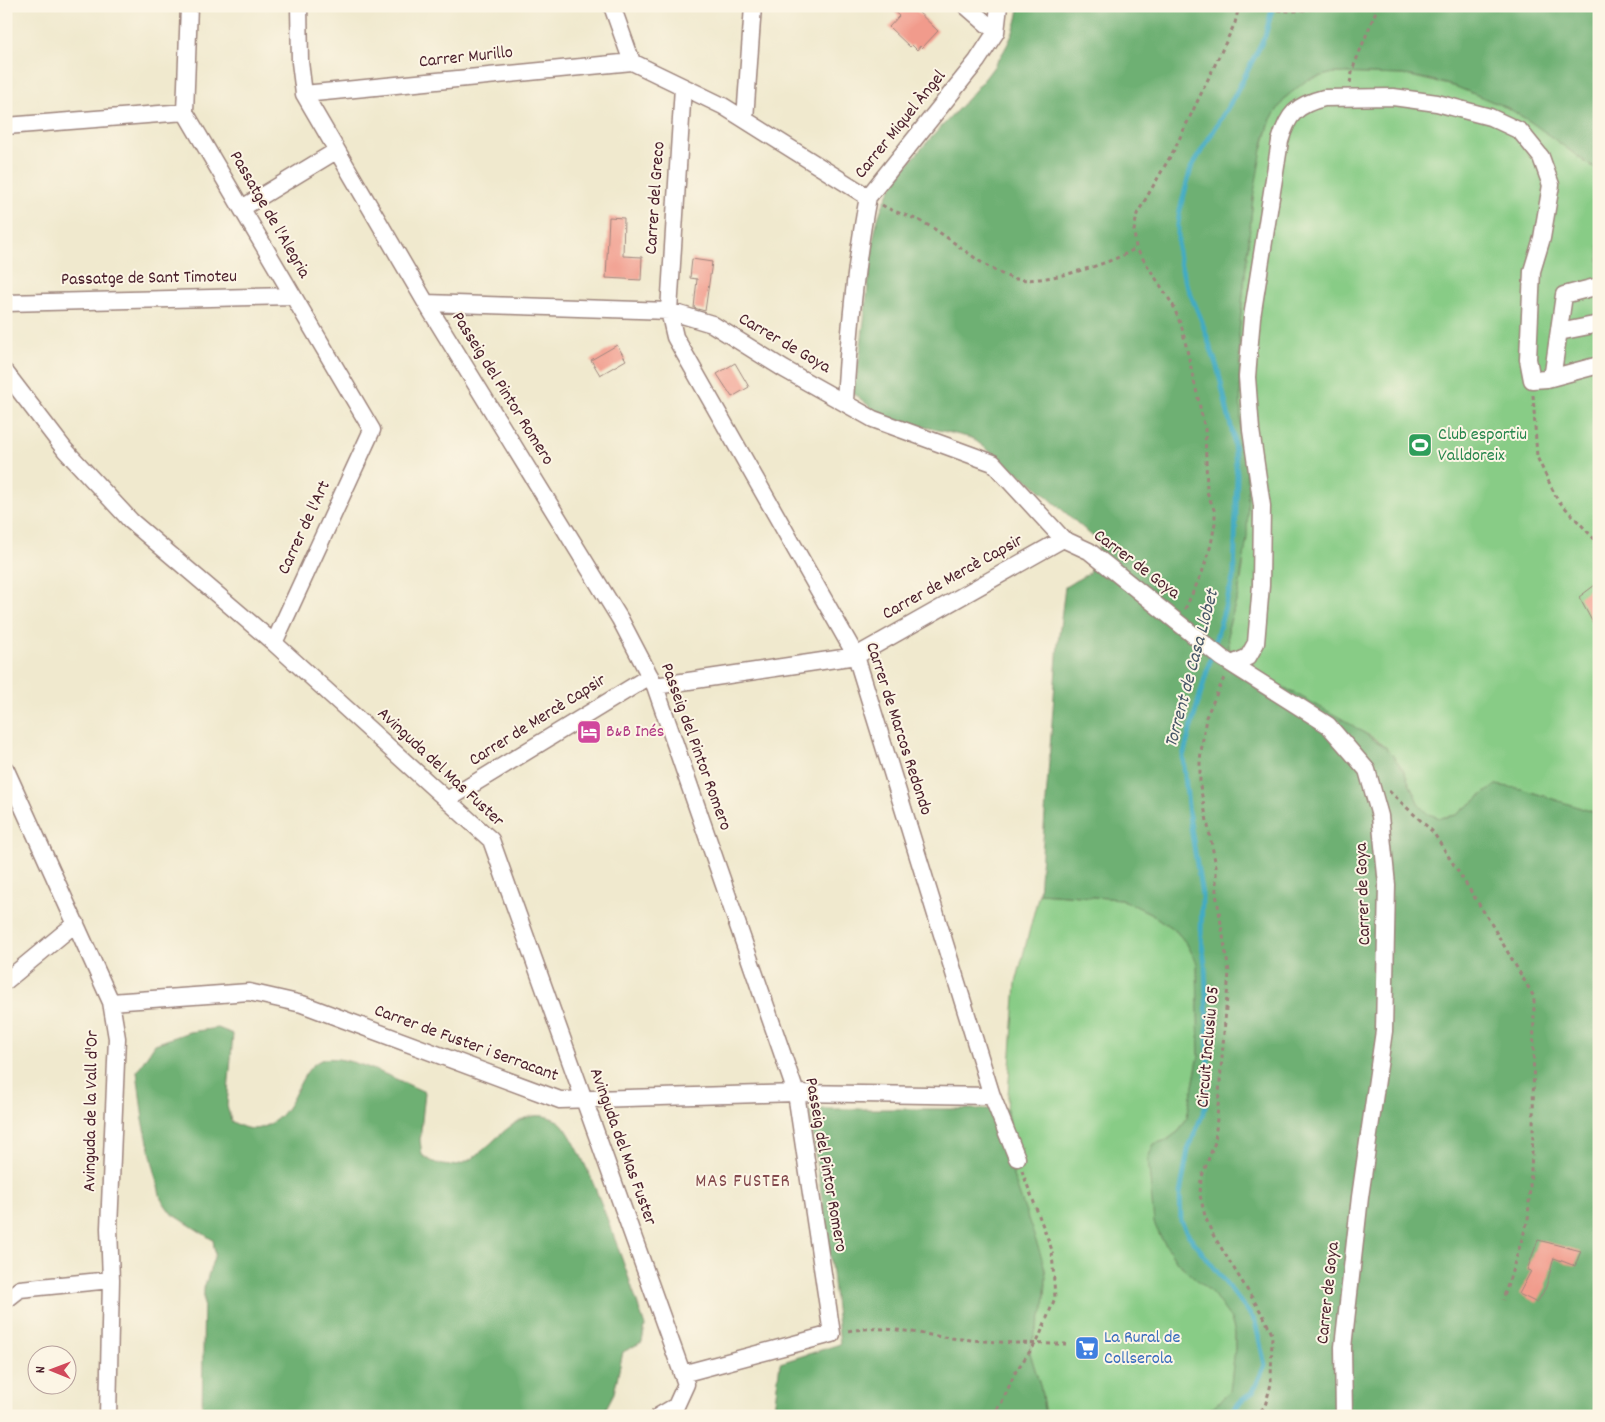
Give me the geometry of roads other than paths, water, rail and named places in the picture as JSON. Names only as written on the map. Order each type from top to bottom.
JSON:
[{"type":"street","name":"Passeig del Pintor Romero","points":[[299,6],[300,62],[304,94],[426,303],[620,620],[652,681],[796,1093],[832,1334],[682,1374]]},
{"type":"street","points":[[612,6],[632,62],[745,119],[868,197]]},
{"type":"street","points":[[745,119],[753,6]]},
{"type":"street","points":[[966,6],[996,32]]},
{"type":"street","points":[[996,32],[999,6]]},
{"type":"street","points":[[6,126],[185,112],[184,7]]},
{"type":"street","name":"Carrer Miquel Àngel","points":[[845,401],[849,343],[868,197],[955,90],[996,32]]},
{"type":"street","name":"Carrer Murillo","points":[[304,94],[632,62]]},
{"type":"street","name":"Carrer del Greco","points":[[669,311],[683,87]]},
{"type":"street","points":[[1227,661],[1248,656],[1256,643],[1261,585],[1262,506],[1251,430],[1247,376],[1252,317],[1280,141],[1285,122],[1293,112],[1312,101],[1347,96],[1401,98],[1437,104],[1490,117],[1520,131],[1541,157],[1551,185],[1542,238],[1532,271],[1528,359],[1539,380]]},
{"type":"street","name":"Passatge de l'Alegria","points":[[185,112],[372,430]]},
{"type":"street","points":[[242,208],[336,151]]},
{"type":"street","points":[[1539,380],[1553,372],[1564,294],[1599,286]]},
{"type":"street","name":"Passatge de Sant Timoteu","points":[[6,303],[293,296]]},
{"type":"street","name":"Carrer de Goya","points":[[426,303],[669,311],[712,324],[784,369],[845,401],[873,419],[993,463],[1064,539],[1089,552],[1227,661],[1328,725],[1367,770],[1380,816],[1387,885],[1384,1032],[1360,1197],[1343,1347],[1344,1416]]},
{"type":"street","name":"Carrer de Marcos Redondo","points":[[669,311],[675,337],[856,656],[992,1096],[1017,1158]]},
{"type":"street","points":[[1559,332],[1599,324]]},
{"type":"street","points":[[1539,380],[1599,365]]},
{"type":"street","name":"Avinguda del Mas Fuster","points":[[6,373],[65,450],[131,521],[274,643],[491,840],[686,1384],[676,1406],[659,1416]]},
{"type":"street","name":"Carrer de l'Art","points":[[274,643],[372,430]]},
{"type":"street","name":"Carrer de Mercè Capsir","points":[[447,800],[652,681],[856,656],[1064,539]]},
{"type":"street","name":"Avinguda de la Vall d'Or","points":[[6,770],[111,1002],[117,1038],[109,1228],[111,1280],[108,1416]]},
{"type":"street","points":[[6,982],[76,923]]},
{"type":"street","name":"Carrer de Fuster i Serracant","points":[[111,1002],[249,992],[302,1004],[560,1100],[796,1093],[992,1096]]},
{"type":"street","points":[[6,1300],[20,1289],[111,1280]]},
{"type":"waterway","name":"Torrent de Casa Llobet","points":[[1228,1416],[1241,1401],[1253,1392],[1265,1365],[1255,1321],[1187,1233],[1181,1221],[1180,1194],[1188,1150],[1205,1108],[1208,1057],[1205,964],[1201,938],[1202,895],[1189,816],[1183,756],[1234,575],[1237,475],[1233,435],[1218,370],[1201,319],[1185,281],[1178,254],[1178,224],[1191,168],[1234,97],[1265,36],[1273,6]]},
{"type":"place","name":"Club esportiu Valldoreix","points":[[1420,445]]},
{"type":"place","name":"B&B Inés","points":[[589,732]]},
{"type":"place","name":"La Rural de Collserola","points":[[1087,1348]]},
{"type":"district","name":"MAS FUSTER","points":[[743,1182]]}]
